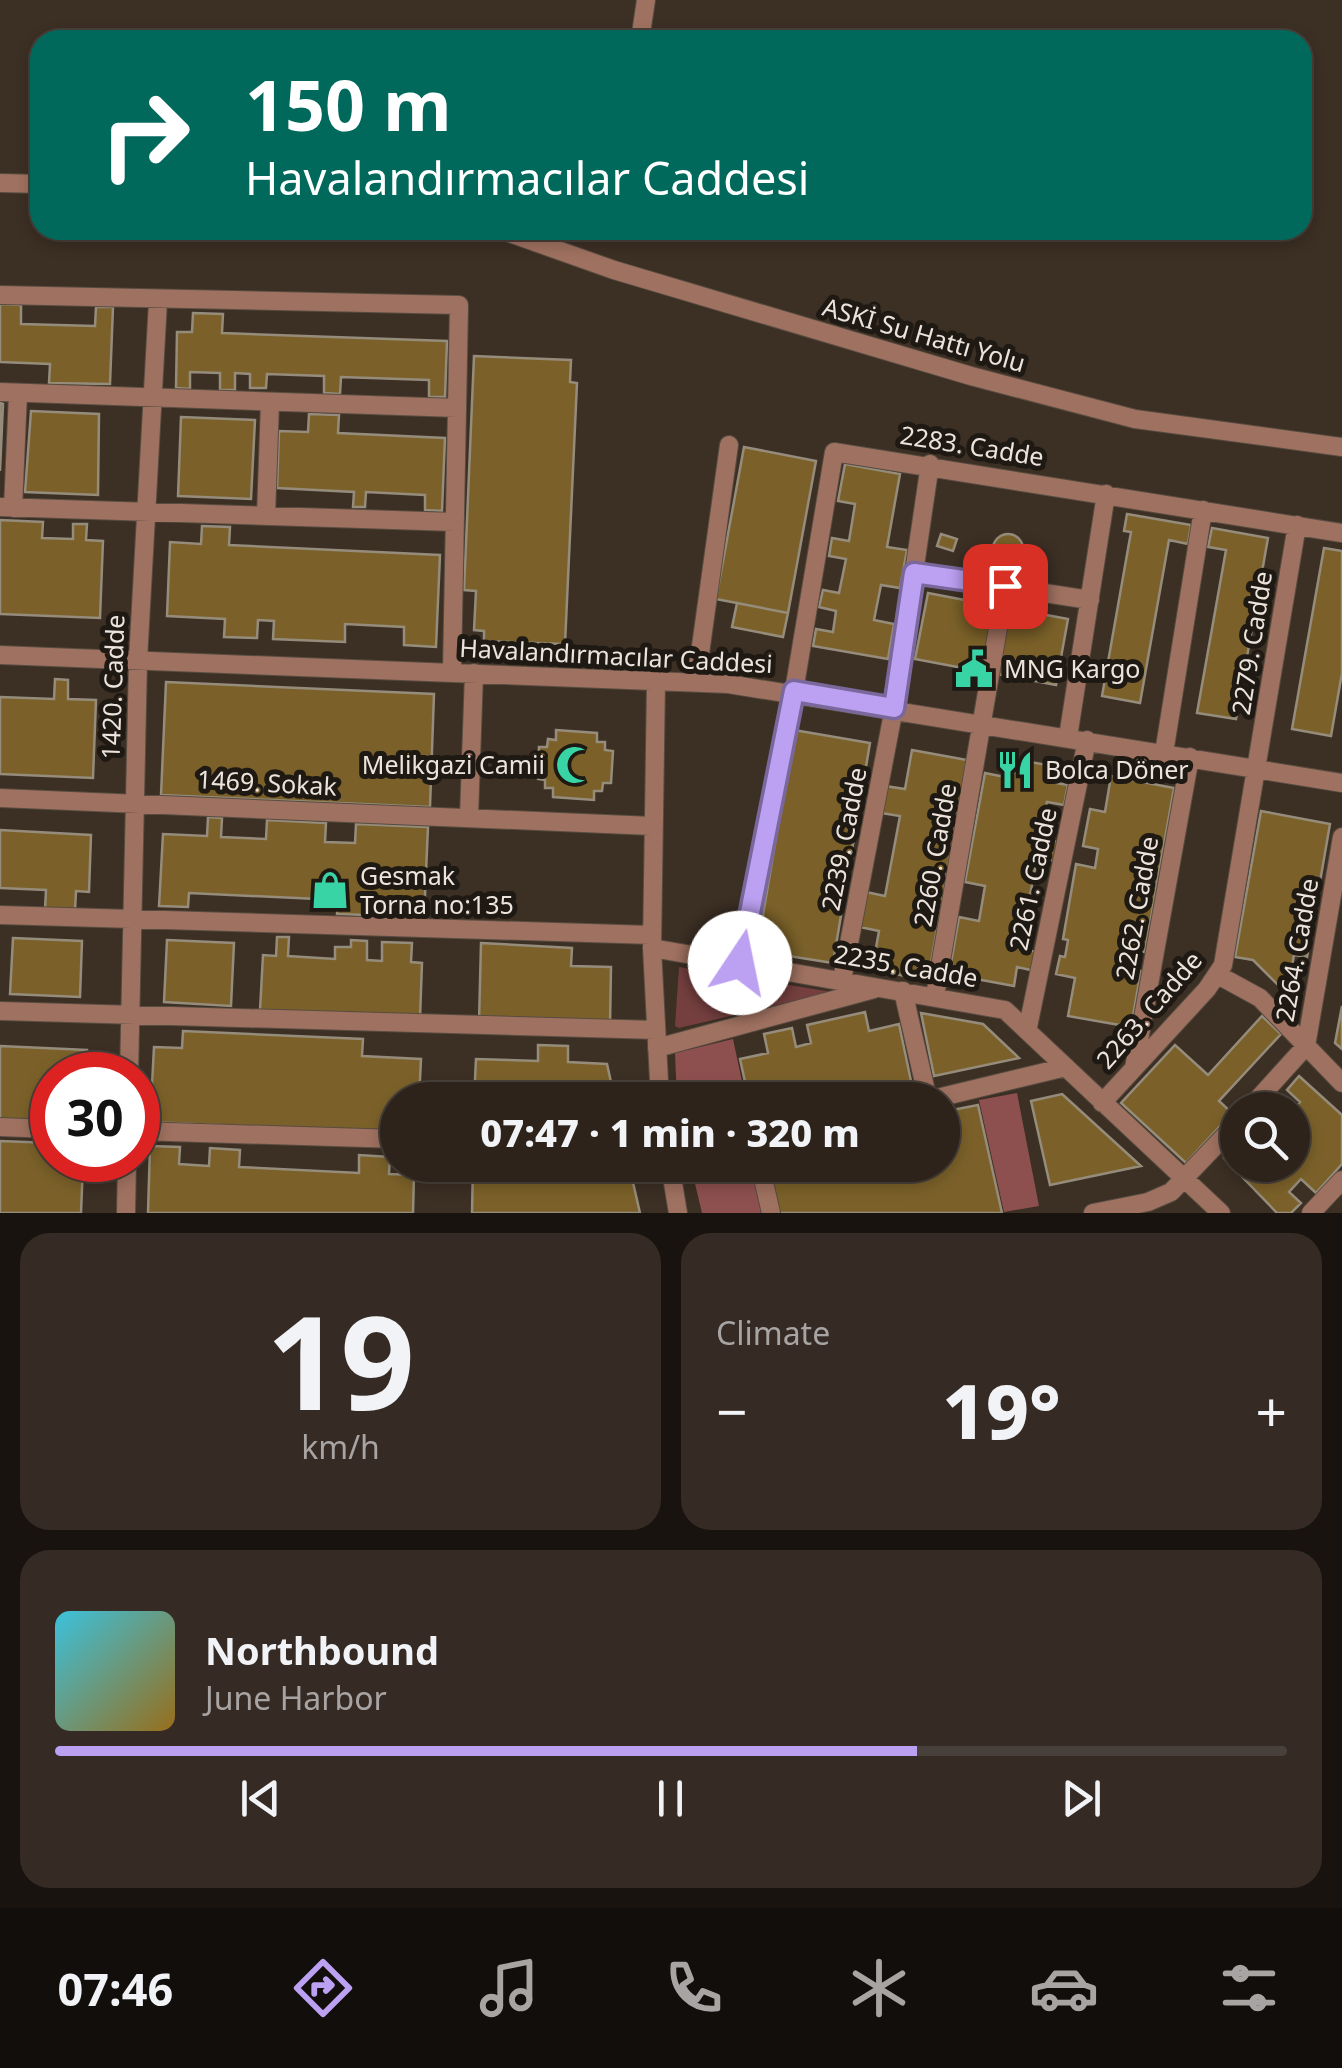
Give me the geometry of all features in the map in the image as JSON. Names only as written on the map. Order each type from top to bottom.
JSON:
[{"type":"street","points":[[642,30],[646,0]]},
{"type":"street","points":[[0,183],[30,184]]},
{"type":"street","name":"ASKİ Su Hattı Yolu","points":[[529,240],[614,270],[1062,400],[1134,418],[1342,447]]},
{"type":"street","points":[[0,295],[459,305],[452,671]]},
{"type":"street","name":"1420. Cadde","points":[[129,1052],[138,660],[158,301]]},
{"type":"street","points":[[454,522],[6,508],[9,393],[457,408]]},
{"type":"street","points":[[266,516],[270,402]]},
{"type":"street","points":[[696,682],[729,445]]},
{"type":"street","name":"2283. Cadde","points":[[794,691],[832,454],[840,450],[1342,533]]},
{"type":"street","name":"2239. Cadde","points":[[842,980],[894,708],[930,464]]},
{"type":"street","name":"2261. Cadde","points":[[1028,1028],[1078,739],[1090,600],[1106,494]]},
{"type":"street","points":[[1164,753],[1202,510]]},
{"type":"street","name":"2279. Cadde","points":[[1257,768],[1297,525]]},
{"type":"street","points":[[914,573],[1090,600]]},
{"type":"street","name":"2260. Cadde","points":[[935,996],[1005,586]]},
{"type":"street","name":"Havalandırmacılar Caddesi","points":[[0,655],[656,680],[794,691],[1342,783]]},
{"type":"street","points":[[470,817],[474,673]]},
{"type":"street","points":[[656,680],[652,941],[659,1082]]},
{"type":"street","points":[[740,963],[794,691]]},
{"type":"street","name":"2262. Cadde","points":[[1134,1068],[1190,757]]},
{"type":"street","name":"2263. Cadde","points":[[1102,1103],[1218,975],[1226,950],[1257,768]]},
{"type":"street","name":"1469. Sokak","points":[[0,798],[652,826]]},
{"type":"street","name":"2264. Cadde","points":[[1264,1092],[1306,1046],[1342,836]]},
{"type":"street","name":"2235. Cadde","points":[[0,915],[652,941],[740,963],[994,1006],[1028,1028],[1220,1213]]},
{"type":"street","points":[[1218,975],[1260,998],[1342,1083]]},
{"type":"street","points":[[0,1012],[130,1014],[657,1039],[882,987]]},
{"type":"street","points":[[903,990],[924,1082]]},
{"type":"street","points":[[960,1092],[1066,1067]]},
{"type":"street","points":[[0,1127],[30,1128]]},
{"type":"street","points":[[160,1133],[380,1138]]},
{"type":"street","points":[[1093,1213],[1158,1200],[1185,1180],[1220,1142]]},
{"type":"street","points":[[1311,1213],[1342,1180]]},
{"type":"street","points":[[126,1213],[127,1182]]},
{"type":"street","points":[[673,1182],[678,1213]]},
{"type":"street","points":[[764,1182],[771,1213]]},
{"type":"shaded area","points":[[679,967],[832,992],[679,1028],[675,1026]]},
{"type":"shaded area","points":[[733,1039],[742,1082],[676,1082],[675,1053]]},
{"type":"shaded area","points":[[1017,1093],[1039,1206],[1004,1212],[979,1100]]},
{"type":"shaded area","points":[[695,1182],[762,1182],[769,1213],[702,1213]]},
{"type":"building","points":[[0,304],[21,305],[21,324],[95,326],[96,307],[113,307],[110,384],[49,383],[50,364],[0,362]]},
{"type":"building","points":[[193,313],[223,314],[222,333],[447,341],[445,397],[429,397],[429,380],[341,377],[340,394],[324,393],[324,376],[267,374],[266,388],[250,388],[250,374],[235,373],[235,390],[220,390],[220,373],[190,372],[190,389],[176,388],[177,332],[192,332]]},
{"type":"building","points":[[474,356],[571,360],[570,382],[577,383],[565,644],[484,641],[484,631],[474,630],[476,591],[464,590]]},
{"type":"building","points":[[0,403],[3,404],[0,471]]},
{"type":"building","points":[[31,411],[99,414],[98,495],[25,492]]},
{"type":"building","points":[[309,414],[339,415],[338,433],[445,438],[442,511],[425,510],[425,495],[366,492],[365,507],[353,507],[354,492],[277,488],[279,431],[308,432]]},
{"type":"building","points":[[181,417],[255,420],[251,499],[178,496]]},
{"type":"building","points":[[744,447],[816,461],[788,613],[716,599]]},
{"type":"building","points":[[845,464],[900,474],[887,547],[907,550],[900,588],[881,585],[874,620],[894,624],[888,659],[813,646],[816,629],[833,632],[836,611],[819,607],[823,590],[839,593],[846,559],[829,556],[832,538],[849,541],[855,504],[838,501]]},
{"type":"building","points":[[1127,514],[1191,525],[1188,544],[1169,540],[1140,703],[1102,696],[1131,532],[1124,531]]},
{"type":"building","points":[[0,520],[43,522],[42,538],[73,539],[73,524],[87,524],[86,540],[103,541],[100,618],[0,614]]},
{"type":"building","points":[[202,526],[230,527],[229,545],[440,555],[436,647],[404,645],[404,627],[345,624],[345,642],[273,639],[274,621],[258,620],[257,638],[224,637],[225,619],[167,616],[170,542],[201,544]]},
{"type":"building","points":[[1212,528],[1268,538],[1236,719],[1197,713],[1226,550],[1208,547]]},
{"type":"building","points":[[941,534],[957,539],[953,551],[937,546]]},
{"type":"building","points":[[1008,534],[1019,538],[1023,549],[1019,560],[1008,564],[997,560],[993,549],[997,538]]},
{"type":"building","points":[[1324,548],[1342,551],[1342,673],[1331,736],[1292,729]]},
{"type":"building","points":[[928,593],[996,606],[984,672],[915,659]]},
{"type":"building","points":[[737,603],[788,613],[783,637],[732,627]]},
{"type":"building","points":[[1009,608],[1068,619],[1056,685],[997,674]]},
{"type":"building","points":[[55,679],[68,680],[68,699],[96,700],[93,778],[0,774],[0,697],[54,699]]},
{"type":"building","points":[[166,682],[434,694],[430,807],[161,795]]},
{"type":"building","name":"Melikgazi Camii","points":[[556,730],[597,733],[597,742],[605,742],[605,750],[613,751],[611,783],[603,783],[602,791],[594,791],[594,800],[553,797],[553,788],[545,788],[545,780],[538,779],[539,747],[547,747],[548,739],[556,740]]},
{"type":"building","points":[[794,730],[870,743],[833,963],[757,951]]},
{"type":"building","points":[[912,750],[967,760],[928,980],[872,970],[879,931],[860,927],[866,892],[885,896],[900,816],[881,813],[885,786],[905,789]]},
{"type":"building","points":[[1008,758],[1053,766],[1050,782],[1068,785],[1064,805],[1047,802],[1040,839],[1058,842],[1054,861],[1037,858],[1020,949],[1038,952],[1035,971],[1017,967],[1014,986],[949,974],[959,917],[979,921],[985,886],[965,882],[985,773],[1005,777]]},
{"type":"building","points":[[1111,776],[1174,788],[1145,952],[1126,949],[1122,967],[1141,971],[1131,1027],[1068,1016],[1075,978],[1056,974],[1060,956],[1065,957],[1068,940],[1063,939],[1076,864],[1095,868],[1098,849],[1083,846],[1090,809],[1105,812]]},
{"type":"building","points":[[1261,811],[1330,824],[1307,957],[1294,955],[1287,994],[1253,960],[1235,957]]},
{"type":"building","points":[[208,817],[222,818],[221,837],[266,839],[267,820],[326,823],[325,842],[355,843],[356,824],[428,827],[424,918],[397,917],[398,903],[366,902],[366,915],[337,914],[338,900],[189,893],[188,907],[159,906],[163,834],[207,836]]},
{"type":"building","points":[[0,830],[91,835],[89,892],[76,891],[75,911],[45,909],[46,890],[0,888]]},
{"type":"building","points":[[836,851],[851,854],[845,889],[829,887]]},
{"type":"building","points":[[277,937],[289,937],[288,956],[335,959],[335,947],[351,947],[351,940],[367,941],[367,960],[382,961],[382,942],[412,943],[411,962],[422,963],[420,1018],[260,1010],[263,955],[276,956]]},
{"type":"building","points":[[13,938],[82,941],[80,997],[10,994]]},
{"type":"building","points":[[167,940],[234,943],[231,1006],[164,1002]]},
{"type":"building","points":[[481,943],[572,948],[571,966],[611,967],[610,1026],[479,1022]]},
{"type":"building","points":[[1342,1006],[1342,1049],[1335,1043]]},
{"type":"building","points":[[865,1012],[869,1031],[899,1024],[911,1081],[745,1082],[740,1059],[768,1053],[764,1034],[792,1028],[796,1047],[811,1043],[807,1025]]},
{"type":"building","points":[[921,1013],[983,1024],[1019,1058],[934,1076]]},
{"type":"building","points":[[1262,1016],[1281,1034],[1227,1092],[1220,1092],[1220,1126],[1186,1163],[1121,1103],[1175,1045],[1208,1075]]},
{"type":"building","points":[[183,1031],[363,1039],[362,1056],[421,1059],[420,1082],[380,1082],[380,1132],[160,1122],[160,1052],[154,1052],[154,1047],[182,1048]]},
{"type":"building","points":[[538,1045],[568,1046],[568,1062],[607,1064],[611,1082],[475,1082],[476,1059],[538,1061]]},
{"type":"building","points":[[0,1046],[87,1050],[30,1052],[30,1123],[0,1122]]},
{"type":"building","points":[[1299,1076],[1342,1115],[1342,1164],[1316,1193],[1304,1182],[1310,1182],[1310,1092],[1287,1090]]},
{"type":"building","points":[[1062,1094],[1141,1166],[1050,1185],[1031,1101]]},
{"type":"building","points":[[978,1105],[1002,1213],[773,1213],[766,1182],[960,1182],[960,1108]]},
{"type":"building","points":[[0,1141],[30,1142],[30,1182],[82,1182],[81,1213],[0,1213]]},
{"type":"building","points":[[160,1146],[180,1147],[179,1164],[209,1166],[210,1148],[240,1150],[239,1167],[359,1173],[359,1155],[380,1156],[380,1182],[414,1182],[413,1213],[148,1213],[149,1182],[160,1182]]},
{"type":"building","points":[[473,1182],[633,1182],[640,1213],[472,1213]]},
{"type":"building","points":[[1247,1182],[1298,1182],[1289,1192],[1301,1203],[1291,1213],[1277,1213]]},
{"type":"place","name":"MNG Kargo","points":[[974,669]]},
{"type":"place","name":"Melikgazi Camii","points":[[575,765]]},
{"type":"place","name":"Bolca Döner","points":[[1015,770]]},
{"type":"place","name":"Gesmak Torna no:135","points":[[330,890]]},
{"type":"route","points":[[740,963],[794,691],[894,708],[914,573],[1005,586]]}]
